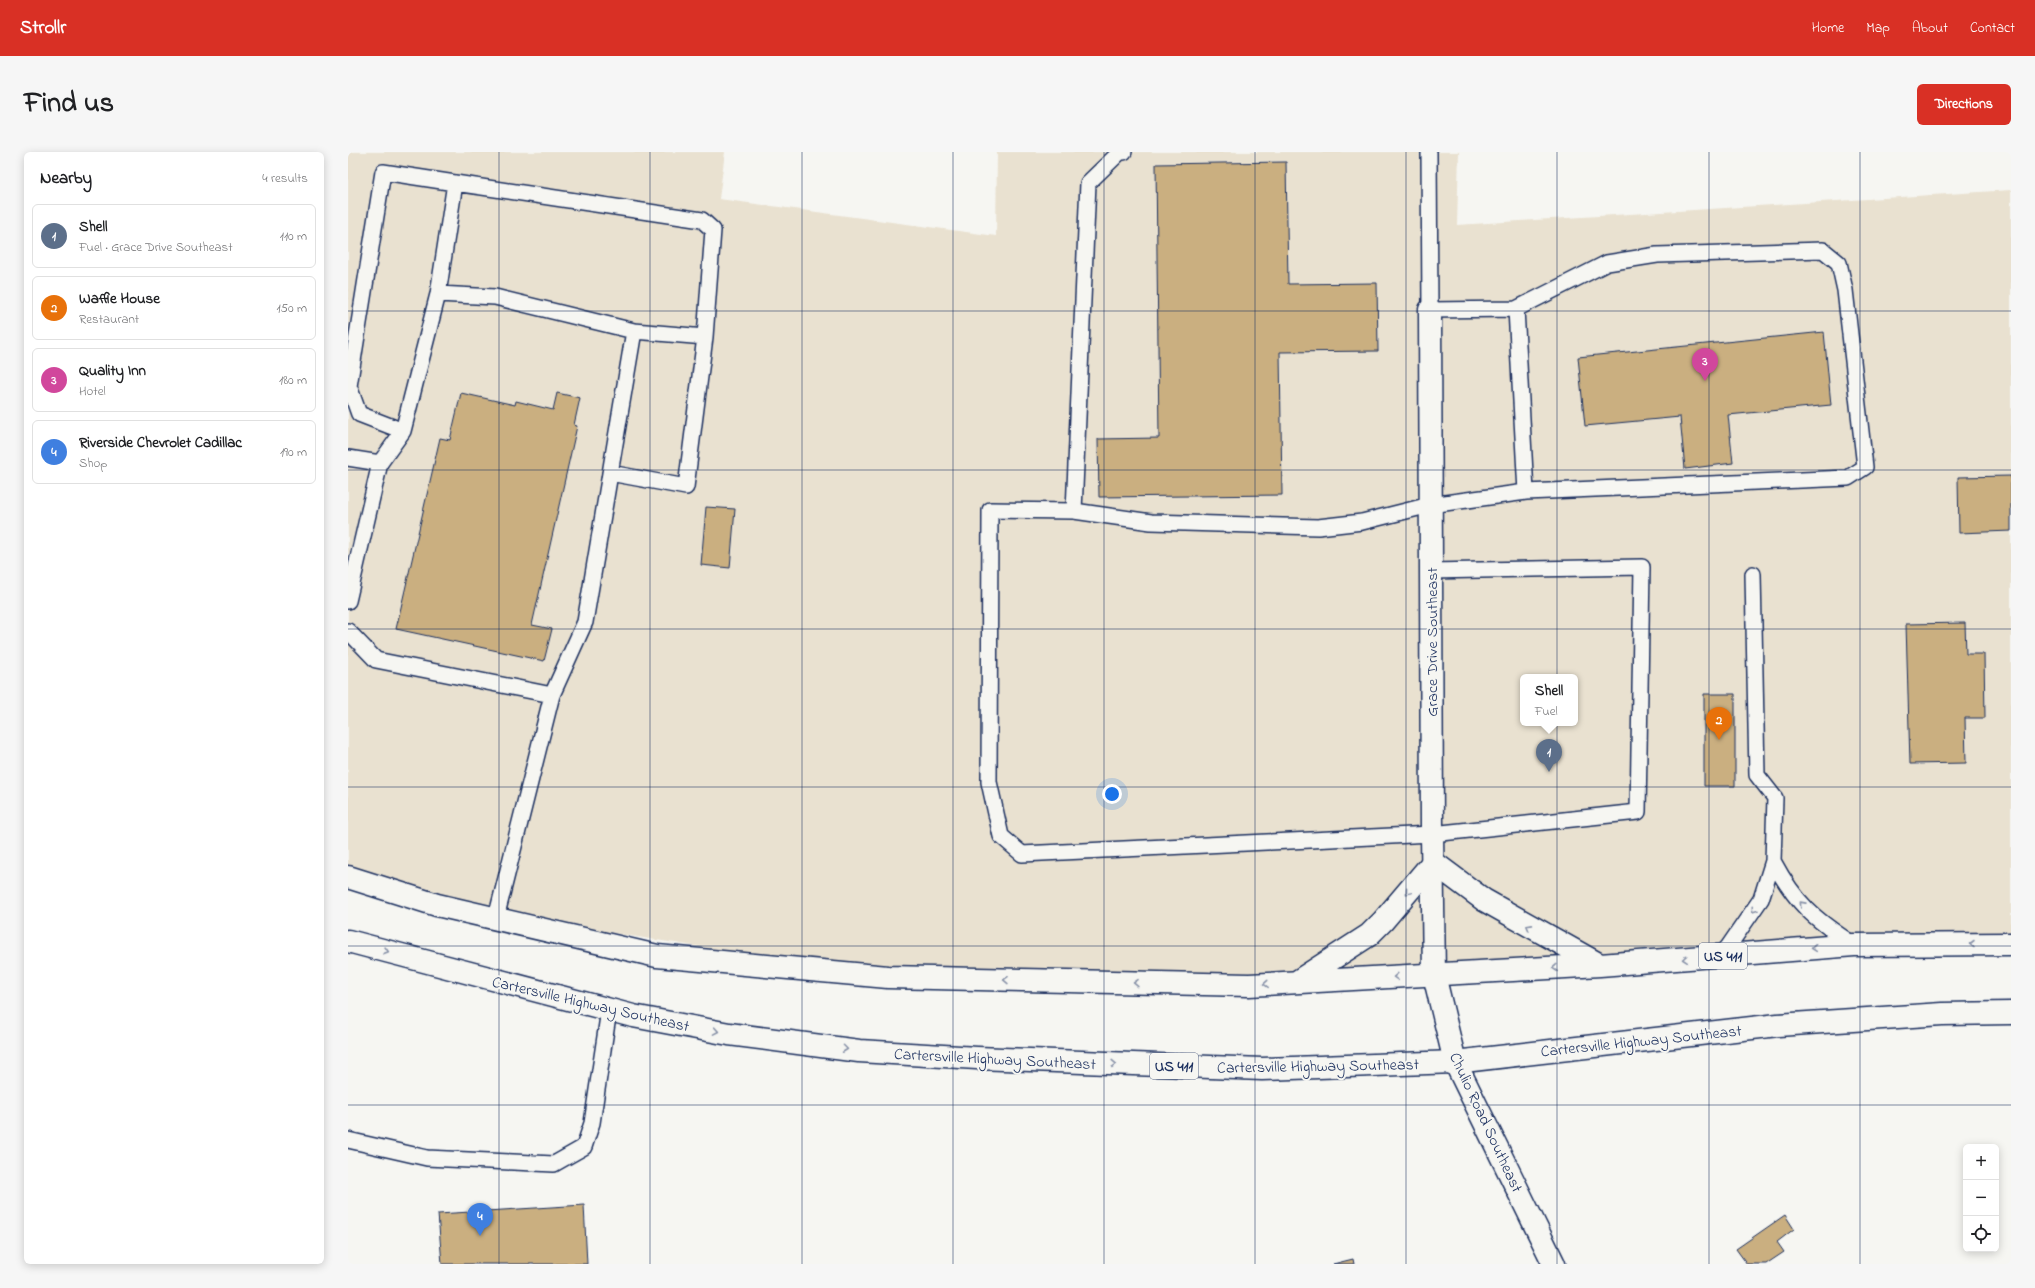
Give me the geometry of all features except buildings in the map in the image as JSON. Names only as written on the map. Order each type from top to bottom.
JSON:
[{"type":"main road","name":"Grace Drive Southeast","points":[[1430,310],[1434,975]]},
{"type":"main road","points":[[1296,982],[1369,935],[1384,921],[1433,862],[1484,900],[1600,965]]},
{"type":"main road","name":"US 411","points":[[348,877],[437,905],[657,956],[888,977],[1241,985],[1600,965],[1854,945],[2011,944]]},
{"type":"main road","name":"Cartersville Highway Southeast","points":[[348,941],[609,1010],[729,1034],[860,1051],[977,1058],[1262,1069],[1455,1062],[1778,1025],[1942,1014],[2011,1013]]},
{"type":"main road","name":"Chulio Road Southeast","points":[[1434,975],[1455,1062],[1554,1264]]},
{"type":"main road","points":[[1542,1240],[1566,1264]]},
{"type":"lane","points":[[1074,511],[1088,184],[1120,152],[1124,152]]},
{"type":"lane","points":[[1429,152],[1430,310],[1516,309],[1607,263],[1657,255],[1823,250],[1839,263],[1845,290],[1865,467],[1848,478],[1526,492],[1430,505],[1362,522],[1318,527],[1151,522],[1074,511],[990,510],[989,782],[1001,836],[1022,854],[1432,834],[1638,812],[1642,567],[1431,571]]},
{"type":"lane","points":[[402,432],[359,414],[349,386],[383,172],[702,220],[713,230],[705,337],[686,487],[610,473]]},
{"type":"lane","points":[[348,601],[380,463],[402,432],[438,294],[455,183]]},
{"type":"lane","points":[[438,294],[495,297],[634,331],[705,337]]},
{"type":"lane","points":[[1516,309],[1526,492]]},
{"type":"lane","points":[[496,918],[552,695],[585,622],[634,331]]},
{"type":"lane","points":[[348,458],[380,463]]},
{"type":"lane","points":[[1718,956],[1728,947],[1761,899],[1773,861],[1775,798],[1757,775],[1754,574]]},
{"type":"lane","points":[[348,631],[376,660],[552,695]]},
{"type":"lane","points":[[1773,861],[1786,885],[1803,906],[1824,925],[1854,945]]},
{"type":"lane","points":[[348,1140],[427,1158],[554,1164],[584,1147],[592,1123],[609,1010]]},
{"type":"shaded area","points":[[348,152],[725,152],[719,199],[996,236],[997,152],[1459,152],[1457,225],[2011,190],[2011,943],[1434,975],[888,977],[437,905],[348,877]]},
{"type":"place","name":"Quality Inn","points":[[1705,381]]},
{"type":"place","name":"Waffle House","points":[[1719,740]]},
{"type":"place","name":"Shell","points":[[1549,772]]},
{"type":"place","name":"Riverside Chevrolet Cadillac","points":[[480,1236]]}]
